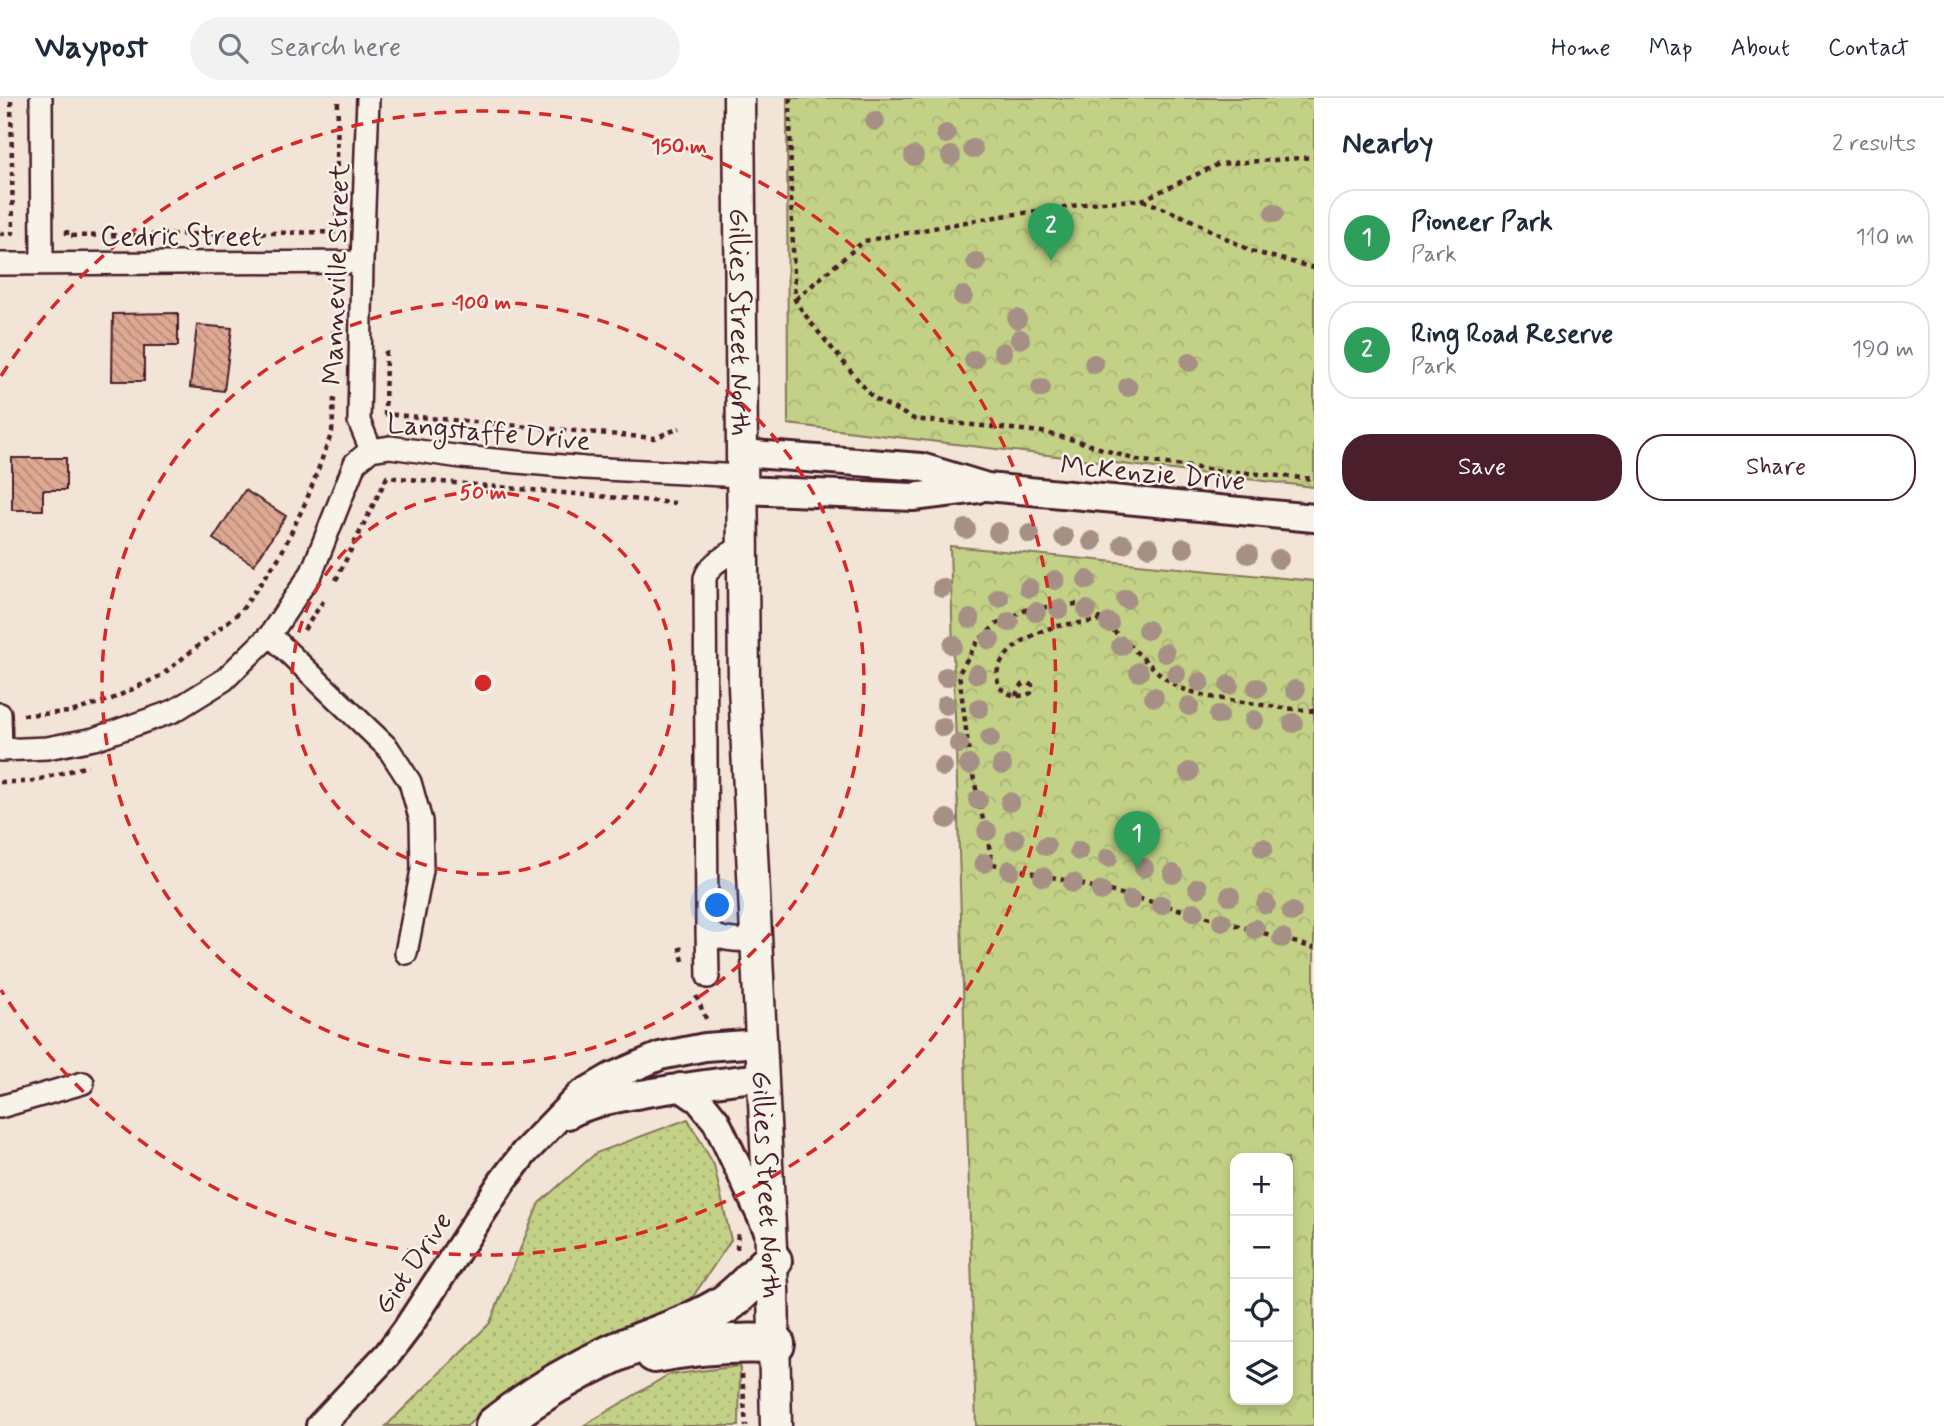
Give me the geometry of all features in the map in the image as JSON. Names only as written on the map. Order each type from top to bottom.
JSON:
[{"type":"highway","points":[[497,1426],[540,1392],[573,1373],[611,1354],[701,1318],[733,1298],[771,1248]]},
{"type":"highway","points":[[497,1426],[568,1385],[624,1362],[676,1349],[758,1344]]},
{"type":"main road","name":"Gillies Street North","points":[[739,98],[744,686],[771,1248],[758,1344],[776,1426]]},
{"type":"street","points":[[41,98],[42,263]]},
{"type":"street","name":"Manneville Street","points":[[368,98],[359,421],[370,450]]},
{"type":"street","name":"Cedric Street","points":[[0,264],[362,262]]},
{"type":"street","name":"Langstaffe Drive","points":[[1,750],[47,748],[79,743],[174,711],[224,680],[270,635],[312,572],[355,463],[370,450],[390,447],[461,457],[585,468],[742,473]]},
{"type":"street","name":"McKenzie Drive","points":[[742,473],[921,467],[987,487],[1314,518]]},
{"type":"street","name":"McKenzie Drive","points":[[742,473],[913,497],[987,487]]},
{"type":"street","points":[[708,977],[705,578],[716,562],[742,546]]},
{"type":"street","points":[[270,635],[388,748],[411,782],[421,821],[422,870],[406,953]]},
{"type":"street","points":[[0,716],[1,750]]},
{"type":"street","points":[[707,929],[721,938],[756,941]]},
{"type":"street","name":"Giot Drive","points":[[320,1426],[393,1346],[426,1302],[502,1182],[524,1153],[580,1095],[611,1077],[660,1056],[711,1046],[760,1043]]},
{"type":"street","name":"Giot Drive","points":[[549,1127],[573,1112],[627,1096],[762,1077]]},
{"type":"street","points":[[0,1107],[83,1083]]},
{"type":"street","points":[[680,1087],[699,1100],[716,1121],[771,1248]]},
{"type":"path","points":[[0,234],[13,233],[11,98]]},
{"type":"path","points":[[67,236],[336,232],[338,98]]},
{"type":"path","points":[[790,98],[795,300],[873,397],[914,419],[1042,432],[1136,460],[1314,479]]},
{"type":"path","points":[[795,300],[864,241],[995,217],[1099,202],[1142,200],[1219,164],[1314,157]]},
{"type":"path","points":[[1142,200],[1189,219],[1251,251],[1314,268]]},
{"type":"path","points":[[0,716],[71,712],[112,699],[162,675],[241,611],[280,556],[307,499],[332,432],[334,393]]},
{"type":"path","points":[[385,414],[654,438],[680,428]]},
{"type":"path","points":[[330,589],[387,477],[675,503]]},
{"type":"path","points":[[302,634],[325,598]]},
{"type":"path","points":[[1314,710],[1210,698],[1180,688],[1162,676],[1102,620],[1078,604],[1028,609],[997,624],[978,641],[960,673],[970,762],[993,864],[1094,887],[1314,948]]},
{"type":"path","points":[[1016,696],[1018,690],[1021,685],[1032,685],[1031,692],[1023,697],[1015,695],[1008,694],[999,687],[996,674],[1015,646],[1057,626],[1102,620]]},
{"type":"path","points":[[0,782],[29,782]]},
{"type":"path","points":[[700,1009],[708,1023],[711,1046]]},
{"type":"path","points":[[733,1298],[724,1278],[731,1269],[738,1248],[737,1222]]},
{"type":"path","points":[[746,1426],[758,1344]]},
{"type":"green space","points":[[787,98],[1314,98],[1314,487],[788,424]]},
{"type":"green space","points":[[950,546],[1314,581],[1314,1426],[976,1426]]},
{"type":"green space","points":[[688,1119],[714,1165],[731,1240],[692,1298],[493,1403],[467,1426],[386,1426],[490,1323],[539,1203],[596,1153]]},
{"type":"green space","points":[[740,1366],[739,1426],[583,1426],[668,1375]]},
{"type":"building","points":[[178,313],[178,346],[144,346],[144,381],[112,381],[113,314]]},
{"type":"building","points":[[197,325],[232,328],[224,391],[190,387]]},
{"type":"building","points":[[12,458],[66,458],[66,490],[43,490],[43,510],[12,510]]},
{"type":"building","points":[[245,490],[286,516],[254,565],[213,539]]},
{"type":"place","name":"Ring Road Reserve","points":[[1051,261]]},
{"type":"place","name":"Pioneer Park","points":[[1137,869]]}]
